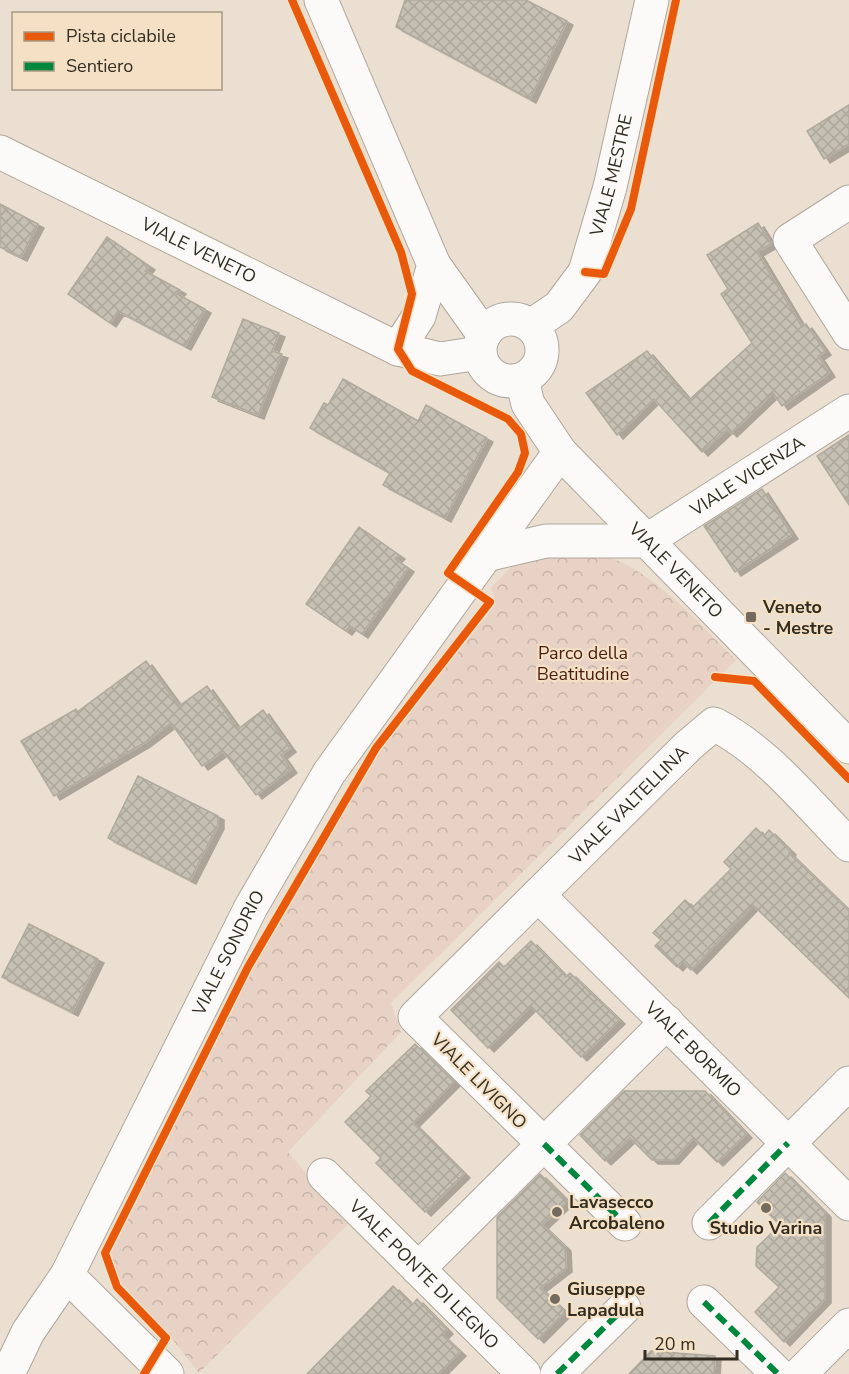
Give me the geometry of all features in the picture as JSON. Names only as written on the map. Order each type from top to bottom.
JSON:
[{"type":"street","points":[[321,0],[434,265],[482,344],[483,362],[495,376],[513,381],[522,380],[537,369],[541,360],[541,342],[531,326]]},
{"type":"street","name":"VIALE MESTRE","points":[[531,326],[560,307],[585,273],[610,187],[652,0]]},
{"type":"street","name":"VIALE VENETO","points":[[0,152],[398,349],[440,359],[482,344],[497,322],[506,319],[524,321],[531,326]]},
{"type":"street","points":[[849,202],[790,240],[849,333]]},
{"type":"street","points":[[398,349],[419,316],[434,265]]},
{"type":"street","name":"VIALE VENETO","points":[[522,380],[528,404],[560,452],[849,747]]},
{"type":"street","name":"VIALE VICENZA","points":[[646,541],[849,411]]},
{"type":"street","name":"VIALE SONDRIO","points":[[8,1374],[28,1332],[67,1275],[251,907],[323,783],[560,452]]},
{"type":"street","points":[[486,555],[546,541],[646,541]]},
{"type":"street","name":"VIALE VALTELLINA","points":[[415,1017],[688,746],[714,724],[732,733],[759,754],[849,845]]},
{"type":"street","name":"VIALE BORMIO","points":[[538,895],[849,1204]]},
{"type":"street","name":"VIALE LIVIGNO","points":[[415,1017],[625,1224]]},
{"type":"street","points":[[418,1269],[667,1022]]},
{"type":"street","points":[[709,1223],[849,1083]]},
{"type":"street","name":"VIALE PONTE DI LEGNO","points":[[324,1175],[524,1374]]},
{"type":"street","points":[[67,1275],[167,1374]]},
{"type":"street","points":[[704,1302],[778,1374]]},
{"type":"street","points":[[557,1374],[624,1308]]},
{"type":"street","points":[[800,1374],[849,1325]]},
{"type":"green space","name":"Parco della Beatitudine","points":[[547,551],[593,552],[626,564],[676,601],[736,660],[391,1003],[401,1032],[288,1152],[348,1224],[199,1373],[169,1335],[119,1281],[111,1254],[252,970],[379,753],[496,604],[491,587],[517,562]]},
{"type":"building","points":[[405,0],[526,0],[567,21],[530,99],[396,27]]},
{"type":"building","points":[[849,105],[849,144],[824,159],[807,131]]},
{"type":"building","points":[[0,204],[38,224],[21,257],[0,247]]},
{"type":"building","points":[[758,223],[771,244],[757,252],[802,327],[806,324],[825,351],[818,356],[829,373],[782,406],[773,393],[731,433],[727,429],[702,452],[654,399],[617,435],[586,393],[647,351],[689,400],[752,343],[721,294],[728,289],[707,255]]},
{"type":"building","points":[[107,237],[149,266],[145,271],[180,290],[177,294],[205,309],[185,346],[118,311],[110,323],[68,294]]},
{"type":"building","points":[[243,319],[279,333],[272,351],[282,354],[258,415],[212,397]]},
{"type":"building","points":[[343,379],[418,421],[426,405],[487,438],[445,518],[383,485],[390,473],[310,428],[324,403],[328,405]]},
{"type":"building","points":[[849,435],[849,505],[817,456]]},
{"type":"building","points":[[762,489],[792,535],[735,572],[704,526]]},
{"type":"building","points":[[359,527],[399,555],[395,559],[408,568],[362,634],[350,626],[346,631],[306,604]]},
{"type":"building","points":[[146,661],[179,706],[207,686],[238,729],[263,710],[290,748],[281,755],[291,769],[256,795],[223,751],[202,766],[171,723],[144,743],[54,796],[21,741],[76,709],[77,712]]},
{"type":"building","points":[[138,776],[218,816],[218,825],[190,880],[108,838]]},
{"type":"building","points":[[756,828],[764,836],[769,830],[790,851],[789,853],[849,911],[849,998],[753,905],[691,970],[682,961],[677,967],[655,946],[661,940],[653,933],[685,900],[693,907],[731,869],[724,862]]},
{"type":"building","points":[[29,924],[98,959],[72,1012],[2,977]]},
{"type":"building","points":[[531,941],[566,977],[570,973],[619,1020],[581,1057],[531,1006],[488,1048],[451,1010],[499,962],[504,967]]},
{"type":"building","points":[[415,1044],[454,1082],[413,1123],[464,1174],[425,1212],[376,1163],[381,1158],[345,1122],[371,1096],[366,1091]]},
{"type":"building","points":[[624,1091],[705,1091],[746,1134],[717,1162],[693,1138],[673,1160],[652,1160],[630,1138],[605,1161],[580,1135]]},
{"type":"building","points":[[785,1173],[825,1213],[825,1299],[784,1342],[755,1312],[779,1287],[756,1266],[757,1247],[780,1225],[757,1202]]},
{"type":"building","points":[[540,1174],[567,1201],[542,1225],[565,1247],[566,1268],[540,1288],[565,1312],[538,1339],[497,1298],[497,1217]]},
{"type":"building","points":[[393,1286],[412,1305],[417,1299],[447,1330],[442,1335],[460,1352],[438,1374],[307,1374]]},
{"type":"building","points":[[651,1351],[715,1356],[714,1374],[629,1374]]},
{"type":"marked path","points":[[709,1223],[788,1143]]},
{"type":"marked path","points":[[544,1144],[625,1224]]},
{"type":"marked path","points":[[704,1302],[778,1374]]},
{"type":"marked path","points":[[557,1374],[624,1308]]},
{"type":"cycle path","points":[[144,1374],[166,1338],[117,1287],[105,1253],[248,967],[376,748],[490,602],[448,573],[518,472],[525,453],[521,434],[508,419],[412,371],[398,349],[412,294],[401,252],[292,0]]},
{"type":"cycle path","points":[[585,272],[604,274],[631,209],[676,0]]},
{"type":"cycle path","points":[[715,677],[754,681],[849,779]]},
{"type":"place","name":"Veneto - Mestre","points":[[751,617]]},
{"type":"place","name":"Studio Varina","points":[[766,1208]]},
{"type":"place","name":"Lavasecco Arcobaleno","points":[[557,1212]]},
{"type":"place","name":"Giuseppe Lapadula","points":[[555,1299]]}]
